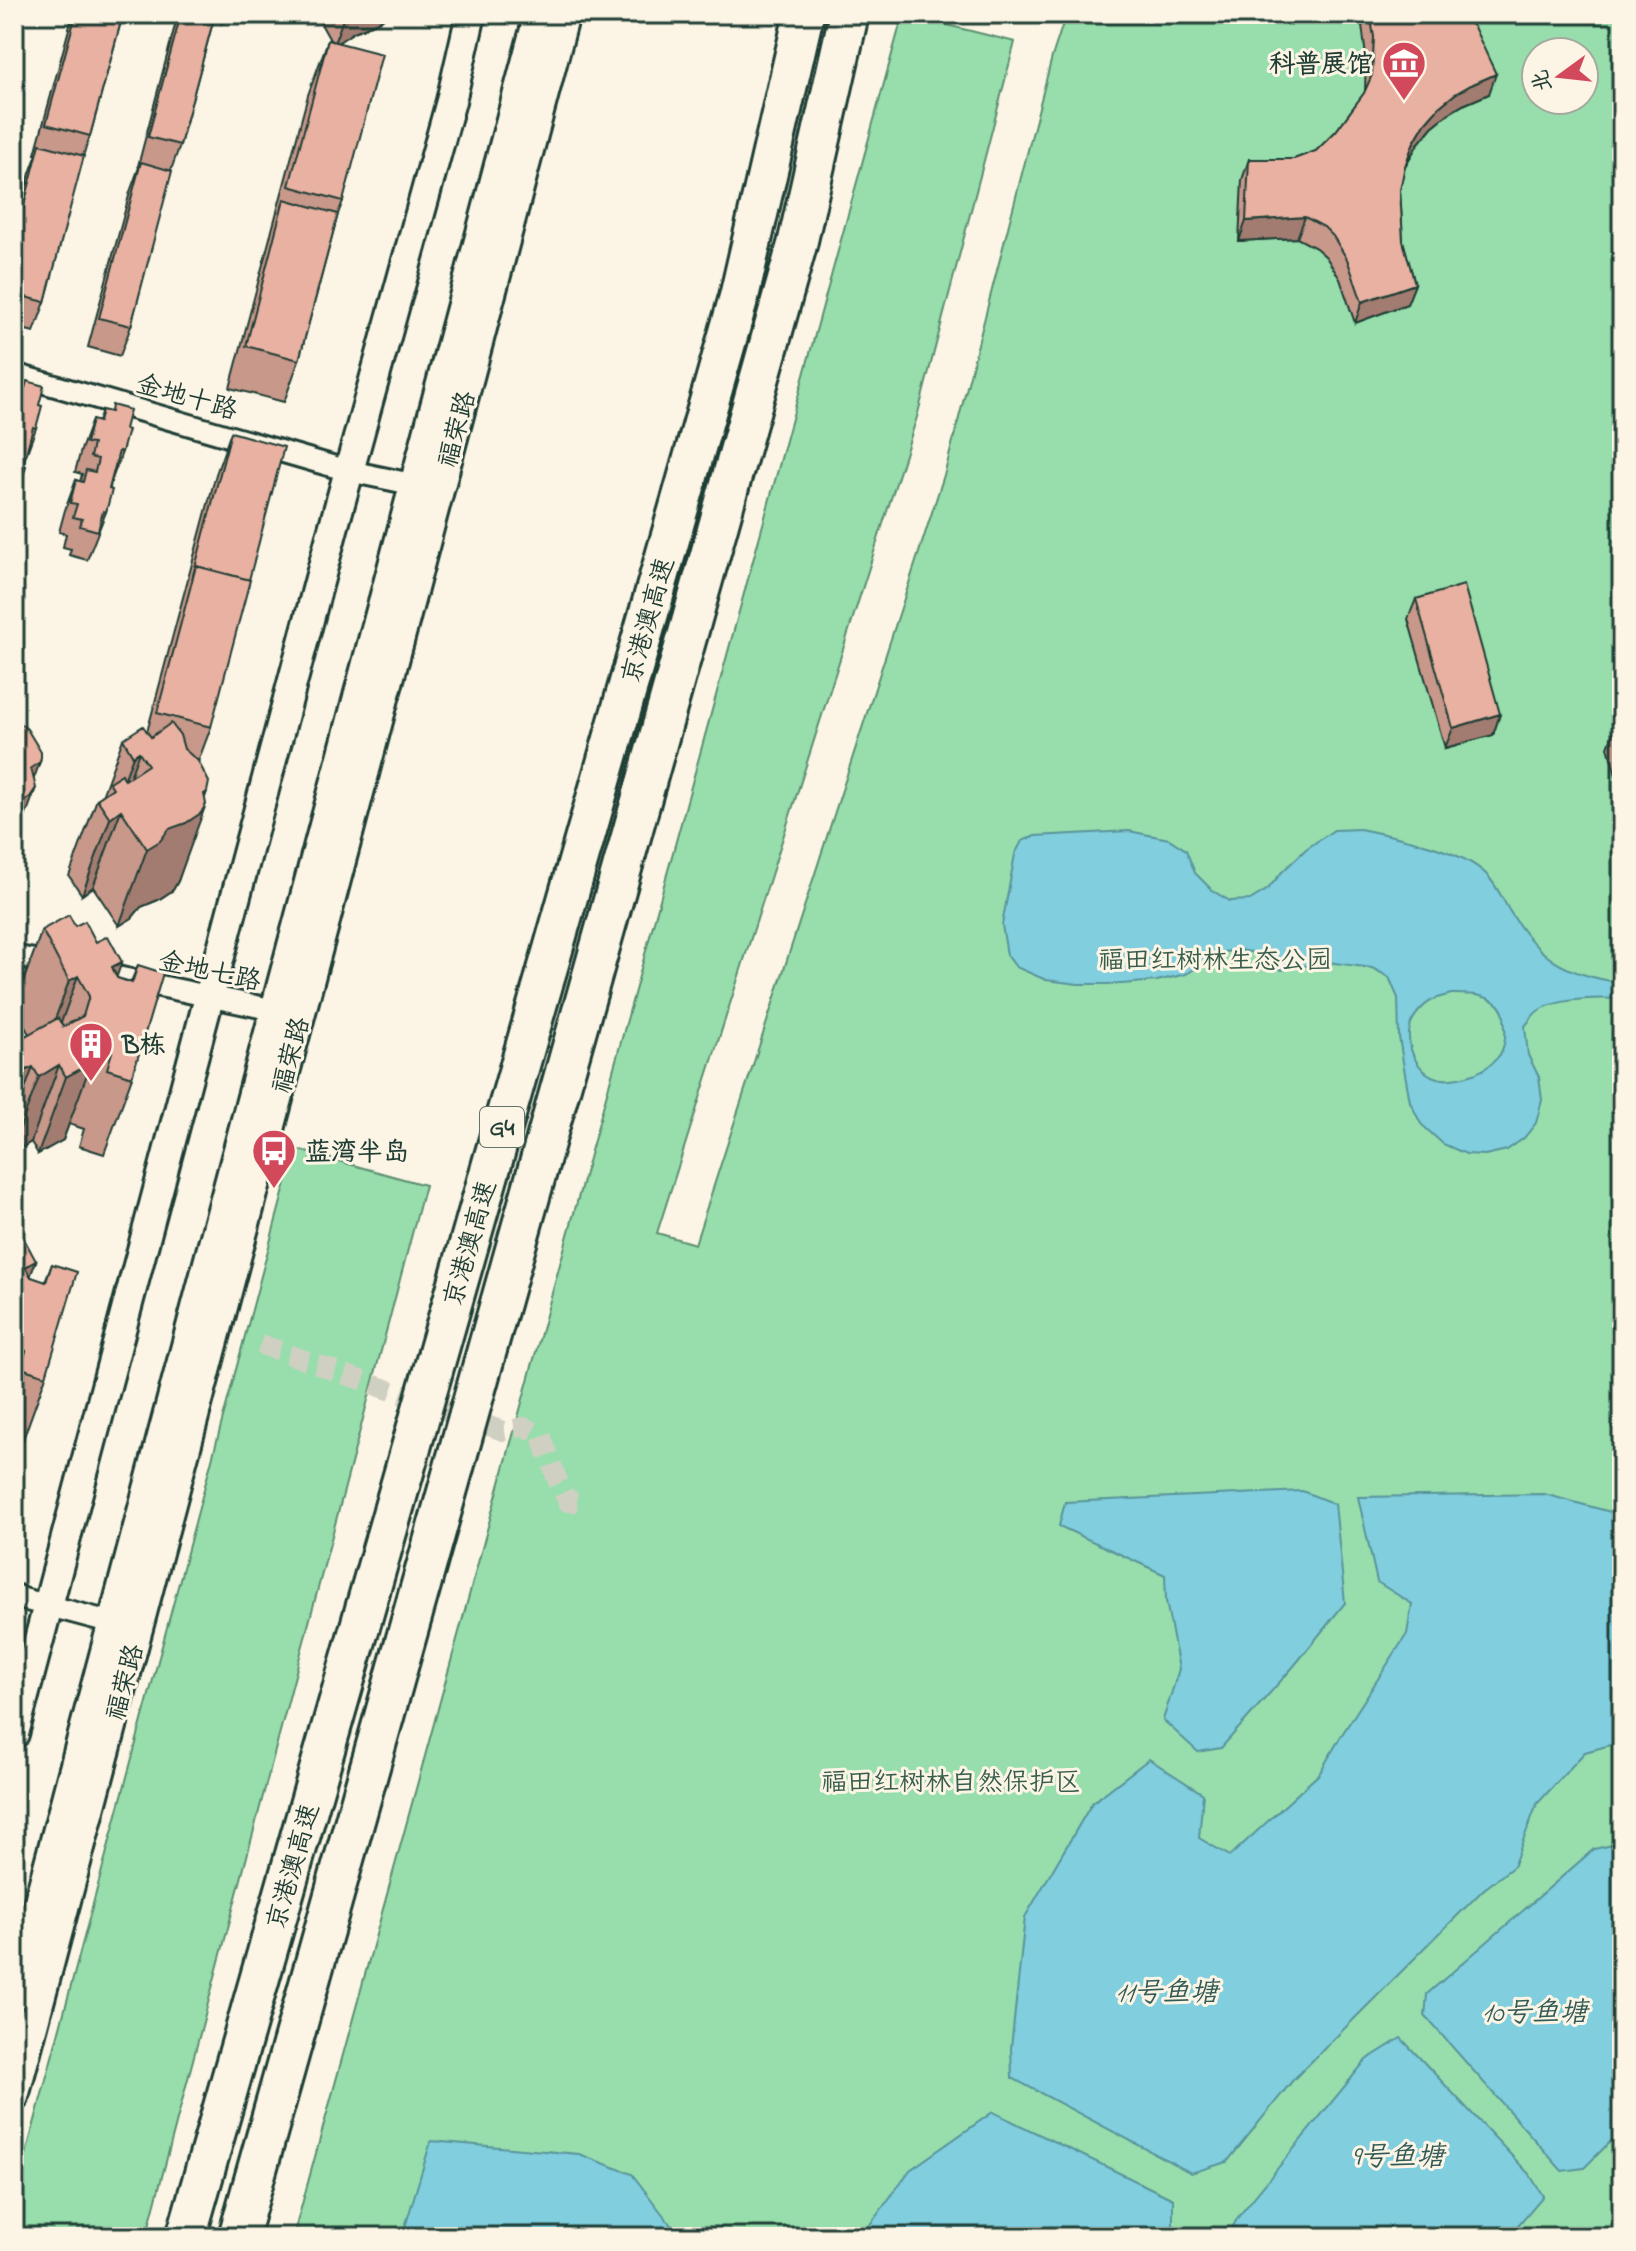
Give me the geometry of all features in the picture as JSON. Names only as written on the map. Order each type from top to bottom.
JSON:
[{"type":"highway","name":"京港澳高速","points":[[186,2237],[739,297],[804,14]]},
{"type":"highway","name":"京港澳高速","points":[[238,2237],[793,261],[849,14]]},
{"type":"main road","points":[[14,1734],[349,471],[448,114],[471,14]]},
{"type":"main road","name":"福荣路","points":[[427,487],[539,14]]},
{"type":"main road","name":"福荣路","points":[[14,2097],[125,1626],[427,487],[565,14]]},
{"type":"main road","name":"福荣路","points":[[14,1995],[125,1626]]},
{"type":"street","name":"金地十路","points":[[14,374],[349,471],[427,487]]},
{"type":"street","name":"金地七路","points":[[14,956],[288,1013]]},
{"type":"street","points":[[14,1594],[125,1626]]},
{"type":"green space","points":[[903,14],[1015,42],[917,417],[657,1233],[695,1244],[945,472],[1052,57],[1066,14],[1622,14],[1622,2237],[293,2237]]},
{"type":"green space","points":[[295,1149],[425,1185],[146,2237],[14,2237],[14,2199]]},
{"type":"water","points":[[1360,829],[1391,835],[1461,857],[1490,878],[1520,927],[1543,953],[1584,975],[1622,983],[1622,999],[1590,999],[1556,1004],[1538,1011],[1525,1026],[1528,1055],[1539,1077],[1542,1100],[1536,1123],[1524,1138],[1507,1150],[1485,1155],[1466,1154],[1443,1144],[1421,1124],[1410,1102],[1399,1037],[1398,998],[1389,977],[1372,968],[1327,962],[1282,970],[1266,963],[1255,953],[1240,950],[1224,952],[1186,974],[1157,981],[1078,984],[1046,980],[1016,967],[1007,955],[1002,925],[1015,854],[1022,841],[1035,836],[1129,831],[1169,839],[1186,850],[1195,873],[1213,891],[1230,901],[1250,900],[1268,889],[1306,849],[1334,830]],"holes":[[[1451,994],[1479,996],[1498,1004],[1504,1014],[1505,1039],[1500,1054],[1484,1069],[1464,1077],[1443,1079],[1421,1067],[1412,1053],[1409,1035],[1411,1023],[1422,1008]]]},
{"type":"water","points":[[1302,1491],[1335,1504],[1345,1603],[1221,1748],[1198,1752],[1163,1720],[1179,1669],[1166,1601],[1165,1575],[1059,1526],[1065,1502]]},
{"type":"water","name":"11号鱼塘","points":[[1544,1494],[1622,1515],[1622,1742],[1585,1752],[1537,1804],[1513,1867],[1483,1890],[1293,2080],[1227,2162],[1191,2173],[1012,2078],[1011,2048],[1025,1917],[1092,1803],[1149,1759],[1203,1794],[1199,1838],[1230,1856],[1319,1774],[1407,1634],[1412,1604],[1377,1582],[1358,1497]]},
{"type":"water","name":"10号鱼塘","points":[[1622,1843],[1622,2130],[1584,2168],[1562,2171],[1425,2016],[1427,1994],[1594,1849]]},
{"type":"water","name":"9号鱼塘","points":[[1401,2038],[1530,2175],[1543,2196],[1508,2237],[1227,2237],[1238,2217],[1366,2060]]},
{"type":"water","points":[[993,2112],[1173,2199],[1173,2237],[861,2237],[910,2170]]},
{"type":"water","points":[[431,2141],[579,2154],[632,2174],[680,2237],[402,2237]]},
{"type":"building","points":[[76,14],[123,14],[90,136],[46,124]]},
{"type":"building","points":[[181,14],[215,14],[180,145],[148,137]]},
{"type":"building","points":[[1370,14],[1459,14],[1474,27],[1496,74],[1455,94],[1439,107],[1413,144],[1400,190],[1403,241],[1415,284],[1362,302],[1347,259],[1324,227],[1305,217],[1246,221],[1249,159],[1294,159],[1316,151],[1336,131],[1364,93],[1372,75],[1374,37]]},
{"type":"building","points":[[328,40],[382,54],[343,201],[289,186]]},
{"type":"building","points":[[40,144],[84,156],[45,302],[14,294],[14,243]]},
{"type":"building","points":[[141,162],[172,171],[131,326],[99,318]]},
{"type":"building","points":[[284,199],[338,214],[299,360],[246,346]]},
{"type":"building","points":[[27,381],[44,386],[39,405],[42,406],[36,428],[33,427],[23,465],[26,466],[14,500],[14,395],[17,386],[25,388]]},
{"type":"building","points":[[112,405],[130,410],[125,429],[128,430],[122,452],[119,451],[109,489],[112,490],[98,531],[80,526],[82,519],[73,517],[77,504],[70,503],[76,480],[83,482],[86,470],[95,472],[98,459],[90,457],[93,444],[86,443],[92,420],[99,422],[102,410],[111,412]]},
{"type":"building","points":[[231,432],[284,447],[249,580],[196,566],[192,579]]},
{"type":"building","points":[[196,566],[250,580],[211,727],[157,713]]},
{"type":"building","points":[[1464,585],[1500,714],[1453,728],[1416,599]]},
{"type":"building","points":[[14,719],[27,729],[41,757],[40,762],[31,768],[36,788],[30,797],[14,807]]},
{"type":"building","points":[[171,723],[180,735],[184,749],[198,761],[209,782],[204,794],[206,804],[201,813],[169,829],[160,841],[147,849],[121,810],[110,818],[97,799],[113,788],[109,782],[122,774],[125,780],[148,765],[139,752],[133,756],[123,739],[143,726],[151,737]]},
{"type":"building","points":[[1622,725],[1622,750],[1615,727]]},
{"type":"building","points":[[69,915],[75,926],[85,921],[96,942],[108,936],[122,962],[112,967],[117,978],[132,983],[138,965],[163,973],[132,1077],[107,1069],[112,1052],[97,1047],[86,1053],[92,1063],[66,1077],[59,1065],[39,1077],[33,1067],[22,1072],[14,1057],[14,1042],[58,1018],[63,1027],[83,1016],[89,996],[78,976],[69,981],[42,930]]},
{"type":"building","points":[[22,1235],[36,1261],[25,1267],[31,1277],[46,1282],[52,1264],[77,1272],[46,1376],[21,1368],[26,1351],[14,1347],[14,1239]]},
{"type":"tunnel","points":[[260,1344],[503,1431],[524,1427],[541,1435],[568,1502],[584,1502]]},
{"type":"place","name":"科普展馆","points":[[1404,102]]},
{"type":"place","name":"B栋","points":[[91,1083]]},
{"type":"place","name":"蓝湾半岛","points":[[274,1190]]},
{"type":"park label","name":"福田红树林生态公园","points":[[1215,959]]},
{"type":"park label","name":"福田红树林自然保护区","points":[[951,1781]]}]
